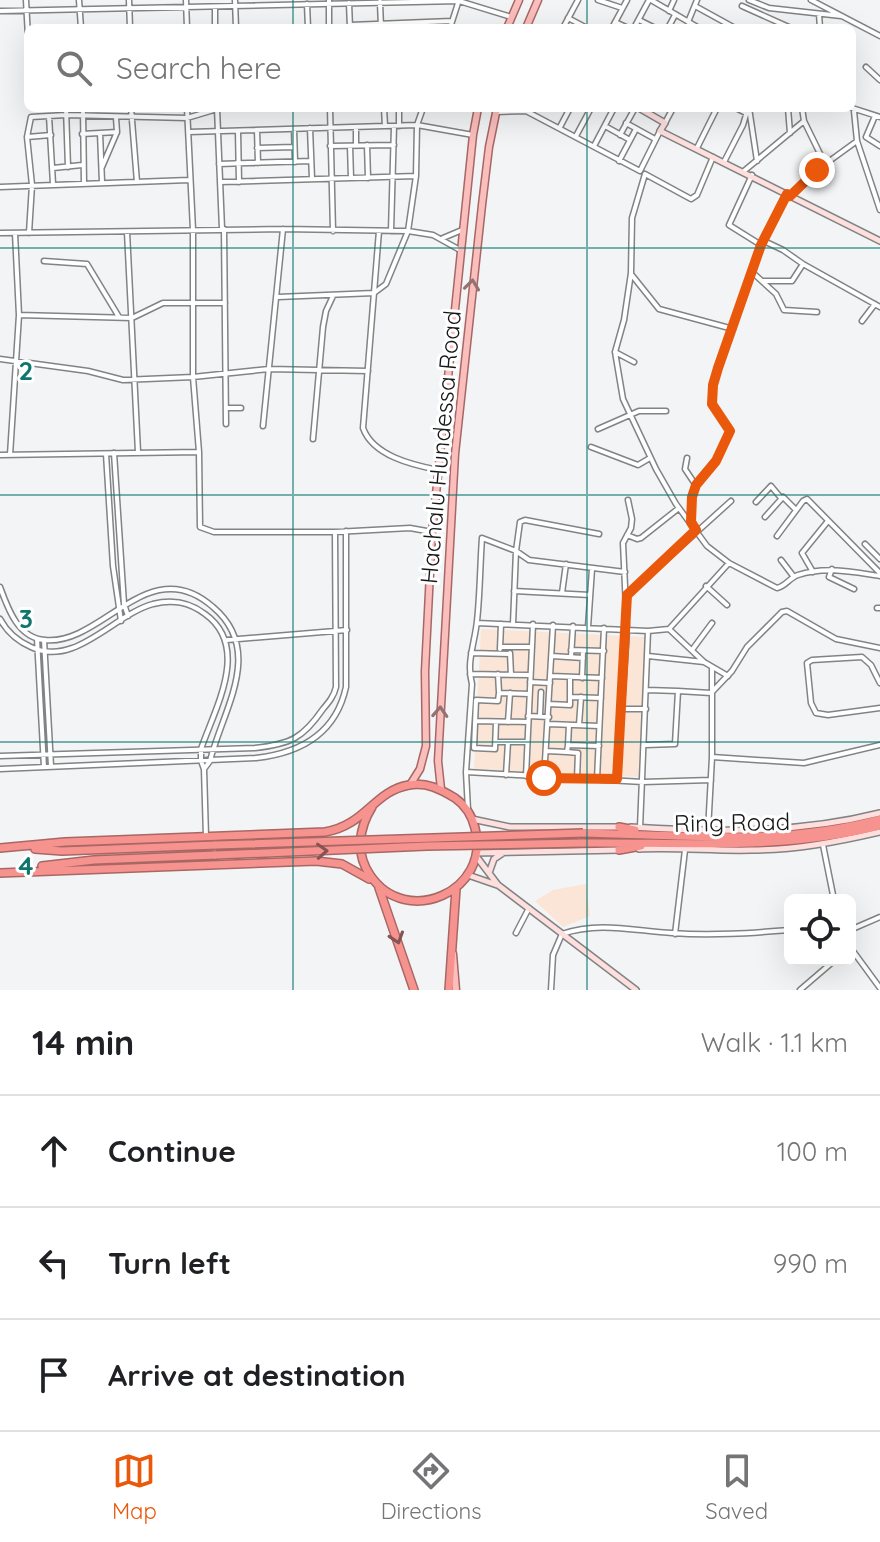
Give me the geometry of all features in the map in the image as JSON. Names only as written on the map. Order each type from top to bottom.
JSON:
[{"type":"highway","points":[[0,848],[65,842],[310,834],[337,830],[354,822],[390,792],[410,785],[441,789],[460,801],[476,830],[476,855],[468,875],[456,889],[438,899],[412,902],[388,894],[350,867],[325,861],[0,871]]},
{"type":"highway","points":[[372,807],[361,831],[360,845],[367,871],[376,884],[414,990]]},
{"type":"highway","name":"Ring Road","points":[[0,871],[94,860],[777,836],[849,827],[880,816]]},
{"type":"highway","points":[[619,827],[662,838]]},
{"type":"highway","name":"Ring Road","points":[[25,847],[62,851],[583,833],[747,845],[793,842],[880,829]]},
{"type":"highway","points":[[619,850],[662,838]]},
{"type":"highway","points":[[449,990],[456,889]]},
{"type":"main road","points":[[509,24],[519,0]]},
{"type":"main road","points":[[528,24],[538,0]]},
{"type":"main road","points":[[410,785],[420,769],[426,746],[425,671],[432,533],[462,230],[477,112]]},
{"type":"main road","name":"Hachalu Hundessa Road","points":[[441,789],[438,761],[455,454],[489,147],[497,112]]},
{"type":"main road","points":[[465,207],[481,213]]},
{"type":"main road","points":[[440,448],[455,454]]},
{"type":"main road","points":[[452,949],[456,990]]},
{"type":"street","points":[[26,0],[27,24]]},
{"type":"street","points":[[79,0],[81,24]]},
{"type":"street","points":[[129,0],[129,24]]},
{"type":"street","points":[[186,0],[187,24]]},
{"type":"street","points":[[0,11],[459,0],[512,17]]},
{"type":"street","points":[[451,24],[459,0]]},
{"type":"street","points":[[565,24],[578,0]]},
{"type":"street","points":[[598,0],[622,9]]},
{"type":"street","points":[[619,24],[615,22],[627,0]]},
{"type":"street","points":[[636,24],[650,0],[689,24]]},
{"type":"street","points":[[669,11],[674,0]]},
{"type":"street","points":[[749,0],[769,8],[841,16]]},
{"type":"street","points":[[811,0],[880,36]]},
{"type":"street","points":[[380,1],[381,24]]},
{"type":"street","points":[[329,2],[329,24]]},
{"type":"street","points":[[235,3],[236,24]]},
{"type":"street","points":[[349,3],[350,24]]},
{"type":"street","points":[[691,24],[696,3],[728,24]]},
{"type":"street","points":[[307,4],[308,24]]},
{"type":"street","points":[[742,6],[782,24]]},
{"type":"street","points":[[215,7],[215,24]]},
{"type":"street","points":[[819,14],[820,24]]},
{"type":"street","points":[[670,24],[675,15]]},
{"type":"street","points":[[568,17],[580,24]]},
{"type":"street","points":[[639,19],[645,24]]},
{"type":"street","points":[[424,24],[452,21]]},
{"type":"street","points":[[866,67],[880,80]]},
{"type":"street","points":[[856,110],[877,116],[866,137],[880,146]]},
{"type":"street","points":[[84,112],[84,184]]},
{"type":"street","points":[[131,112],[137,182]]},
{"type":"street","points":[[187,112],[200,527],[205,531],[335,532],[410,528],[432,533]]},
{"type":"street","points":[[29,233],[32,185],[27,137],[31,117],[187,118],[205,112]]},
{"type":"street","points":[[217,112],[223,229],[226,424]]},
{"type":"street","points":[[330,112],[333,231]]},
{"type":"street","points":[[384,112],[385,126]]},
{"type":"street","points":[[391,231],[394,145],[399,112]]},
{"type":"street","points":[[278,297],[374,293],[386,284],[408,231],[416,176],[417,125],[422,112]]},
{"type":"street","points":[[532,112],[691,199],[697,195],[713,157]]},
{"type":"street","points":[[560,127],[568,112]]},
{"type":"street","points":[[576,136],[589,112]]},
{"type":"street","points":[[594,146],[612,112]]},
{"type":"street","points":[[620,135],[626,123],[638,112]]},
{"type":"street","points":[[646,112],[665,123]]},
{"type":"street","points":[[671,112],[655,139],[642,173],[632,218],[631,273],[624,320],[615,352],[628,414],[679,508],[707,546],[729,563],[777,588],[794,577],[832,569],[880,575]]},
{"type":"street","points":[[697,148],[715,112]]},
{"type":"street","points":[[724,162],[747,112]]},
{"type":"street","points":[[748,112],[757,161]]},
{"type":"street","points":[[788,112],[791,134]]},
{"type":"street","points":[[803,112],[826,166]]},
{"type":"street","points":[[853,112],[857,141],[880,210]]},
{"type":"street","points":[[66,115],[68,167]]},
{"type":"street","points":[[49,116],[53,184]]},
{"type":"street","points":[[102,167],[117,132],[116,118]]},
{"type":"street","points":[[744,171],[804,121]]},
{"type":"street","points":[[626,123],[655,139]]},
{"type":"street","points":[[189,132],[417,125],[473,135]]},
{"type":"street","points":[[605,126],[630,140]]},
{"type":"street","points":[[351,178],[356,127]]},
{"type":"street","points":[[310,128],[312,179]]},
{"type":"street","points":[[294,129],[295,162]]},
{"type":"street","points":[[619,161],[636,129]]},
{"type":"street","points":[[257,130],[258,163]]},
{"type":"street","points":[[238,131],[239,182]]},
{"type":"street","points":[[660,131],[880,241]]},
{"type":"street","points":[[82,134],[117,132]]},
{"type":"street","points":[[100,133],[102,182]]},
{"type":"street","points":[[27,137],[51,135]]},
{"type":"street","points":[[691,522],[696,485],[716,461],[730,431],[712,404],[712,395],[763,243],[789,195],[846,146],[857,141]]},
{"type":"street","points":[[367,145],[368,178]]},
{"type":"street","points":[[330,146],[394,145]]},
{"type":"street","points":[[257,148],[294,147]]},
{"type":"street","points":[[219,164],[311,161]]},
{"type":"street","points":[[53,168],[83,165]]},
{"type":"street","points":[[752,175],[729,225],[783,250],[880,307]]},
{"type":"street","points":[[220,182],[416,176]]},
{"type":"street","points":[[0,187],[189,180]]},
{"type":"street","points":[[0,233],[223,229],[408,231],[433,235],[460,250]]},
{"type":"street","points":[[263,426],[283,229]]},
{"type":"street","points":[[441,239],[462,230]]},
{"type":"street","points":[[379,231],[363,428],[365,435],[382,451],[408,464],[438,470]]},
{"type":"street","points":[[127,232],[138,452]]},
{"type":"street","points":[[10,455],[19,315],[15,233]]},
{"type":"street","points":[[44,261],[87,264],[119,317]]},
{"type":"street","points":[[763,281],[792,281],[803,264]]},
{"type":"street","points":[[752,272],[776,294],[784,310],[817,312]]},
{"type":"street","points":[[631,273],[659,309],[733,329]]},
{"type":"street","points":[[313,439],[323,327],[333,296]]},
{"type":"street","points":[[19,315],[132,318],[158,304],[225,303]]},
{"type":"street","points":[[862,321],[875,304]]},
{"type":"street","points":[[615,352],[634,362]]},
{"type":"street","points":[[0,359],[88,371],[123,380],[269,369],[368,371]]},
{"type":"street","points":[[226,408],[241,408]]},
{"type":"street","points":[[598,429],[639,411],[666,411]]},
{"type":"street","points":[[591,447],[641,466],[650,458]]},
{"type":"street","points":[[0,455],[199,452]]},
{"type":"street","points":[[114,453],[124,604],[128,616]]},
{"type":"street","points":[[106,454],[117,608],[121,621]]},
{"type":"street","points":[[687,458],[685,469],[696,485]]},
{"type":"street","points":[[756,502],[771,486],[796,510]]},
{"type":"street","points":[[765,517],[781,498]]},
{"type":"street","points":[[777,536],[807,499],[880,575]]},
{"type":"street","points":[[617,779],[627,630],[623,543],[632,519],[628,500]]},
{"type":"street","points":[[627,595],[731,501]]},
{"type":"street","points":[[627,535],[641,538],[679,508]]},
{"type":"street","points":[[513,624],[518,525],[525,520],[599,534]]},
{"type":"street","points":[[813,572],[802,553],[828,521]]},
{"type":"street","points":[[0,769],[275,756],[316,738],[331,724],[344,696],[347,670],[346,531]]},
{"type":"street","points":[[0,756],[275,746],[309,730],[334,694],[335,532]]},
{"type":"street","points":[[507,749],[474,748],[475,721],[470,674],[477,623],[482,538],[516,551],[529,560],[625,572]]},
{"type":"street","points":[[865,544],[880,559]]},
{"type":"street","points":[[781,560],[794,577]]},
{"type":"street","points":[[477,623],[648,631],[669,629],[729,563]]},
{"type":"street","points":[[562,593],[566,564]]},
{"type":"street","points":[[588,627],[592,569]]},
{"type":"street","points":[[832,569],[829,577],[854,589]]},
{"type":"street","points":[[706,586],[727,605]]},
{"type":"street","points":[[0,587],[13,619],[37,639],[42,652],[51,766]]},
{"type":"street","points":[[37,639],[71,636],[124,604],[163,590],[185,591],[216,609],[235,638],[239,674],[210,761],[204,769]]},
{"type":"street","points":[[514,591],[590,595]]},
{"type":"street","points":[[0,619],[17,640],[42,652],[76,647],[151,605],[179,601],[196,607],[211,619],[227,640],[229,663],[201,749],[206,837]]},
{"type":"street","points":[[647,690],[711,693],[728,676],[747,647],[782,612],[787,611],[836,639],[880,648]]},
{"type":"street","points":[[692,650],[712,623]]},
{"type":"street","points":[[500,650],[501,624]]},
{"type":"street","points":[[526,776],[533,624]]},
{"type":"street","points":[[544,778],[553,625]]},
{"type":"street","points":[[571,657],[573,626]]},
{"type":"street","points":[[597,779],[604,628]]},
{"type":"street","points":[[669,629],[704,662],[728,676]]},
{"type":"street","points":[[227,640],[347,630]]},
{"type":"street","points":[[640,828],[648,631]]},
{"type":"street","points":[[44,640],[44,767]]},
{"type":"street","points":[[511,647],[511,675]]},
{"type":"street","points":[[471,653],[532,647]]},
{"type":"street","points":[[500,650],[510,654]]},
{"type":"street","points":[[571,650],[604,651]]},
{"type":"street","points":[[582,678],[583,651]]},
{"type":"street","points":[[552,656],[583,658]]},
{"type":"street","points":[[648,656],[704,662]]},
{"type":"street","points":[[880,683],[871,665],[858,656],[807,663],[811,703],[816,713],[828,715],[880,709]]},
{"type":"street","points":[[708,831],[712,667]]},
{"type":"street","points":[[470,674],[530,675]]},
{"type":"street","points":[[498,674],[498,701]]},
{"type":"street","points":[[551,676],[602,678]]},
{"type":"street","points":[[570,677],[570,705]]},
{"type":"street","points":[[530,682],[550,683]]},
{"type":"street","points":[[645,745],[675,744],[678,691]]},
{"type":"street","points":[[540,716],[541,692]]},
{"type":"street","points":[[499,693],[529,694]]},
{"type":"street","points":[[508,722],[510,693]]},
{"type":"street","points":[[570,697],[601,698]]},
{"type":"street","points":[[579,725],[581,697]]},
{"type":"street","points":[[473,700],[509,702]]},
{"type":"street","points":[[473,700],[466,772],[470,816],[510,827],[708,831],[783,830],[880,816]]},
{"type":"street","points":[[549,704],[580,706]]},
{"type":"street","points":[[620,709],[646,709]]},
{"type":"street","points":[[528,716],[549,717]]},
{"type":"street","points":[[475,721],[528,722]]},
{"type":"street","points":[[495,749],[496,722]]},
{"type":"street","points":[[549,724],[599,726]]},
{"type":"street","points":[[567,752],[569,725]]},
{"type":"street","points":[[309,730],[316,738]]},
{"type":"street","points":[[496,742],[527,742]]},
{"type":"street","points":[[506,775],[508,742]]},
{"type":"street","points":[[568,745],[599,746]]},
{"type":"street","points":[[577,779],[579,745]]},
{"type":"street","points":[[712,757],[804,763],[880,745]]},
{"type":"street","points":[[546,751],[578,753]]},
{"type":"street","points":[[466,772],[643,782],[711,780]]},
{"type":"street","points":[[636,990],[498,885],[476,855],[505,852],[753,850],[823,845],[880,829]]},
{"type":"street","points":[[823,845],[833,894]]},
{"type":"street","points":[[675,934],[685,850]]},
{"type":"street","points":[[489,874],[494,859],[505,852]]},
{"type":"street","points":[[468,875],[498,885]]},
{"type":"street","points":[[516,933],[529,908]]},
{"type":"street","points":[[856,927],[880,917]]},
{"type":"street","points":[[551,990],[553,955],[562,934],[580,928],[595,926],[675,934],[784,930]]},
{"type":"street","points":[[856,955],[880,988]]},
{"type":"street","points":[[800,990],[828,966]]},
{"type":"shaded area","points":[[481,629],[645,637],[639,777],[474,769]]},
{"type":"shaded area","points":[[586,884],[590,916],[563,927],[535,901],[553,890]]},
{"type":"route","points":[[544,778],[617,779],[627,595],[696,530],[691,522],[696,485],[716,461],[730,431],[712,404],[718,368],[761,245],[787,194],[790,196],[817,170]]}]
